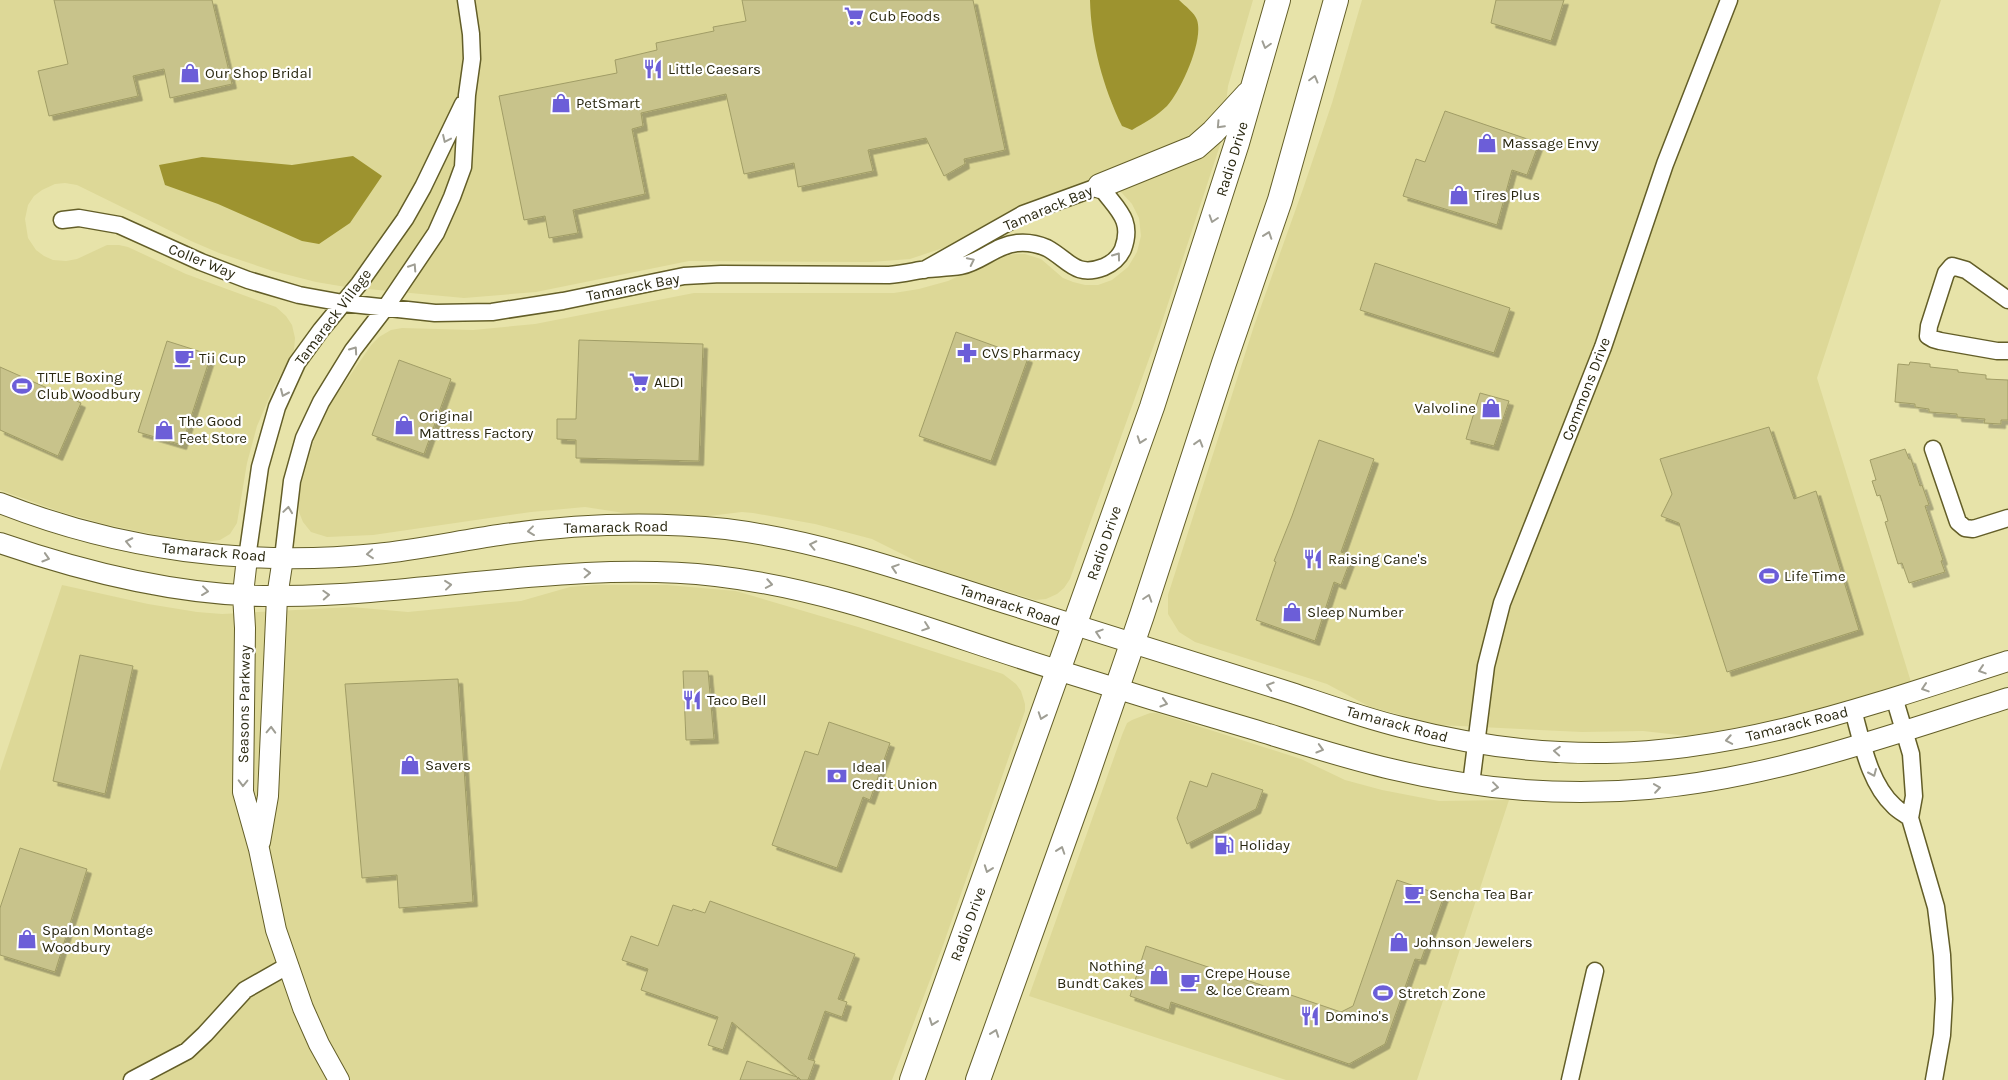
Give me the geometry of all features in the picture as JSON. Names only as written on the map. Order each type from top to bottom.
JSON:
[{"type":"main road","name":"Radio Drive","points":[[912,1080],[1152,407],[1253,89],[1278,0]]},
{"type":"main road","points":[[978,1080],[1117,688],[1280,200],[1336,0]]},
{"type":"main road","points":[[1100,186],[1173,158],[1200,144],[1219,127],[1253,89]]},
{"type":"street","name":"Tamarack Village","points":[[283,558],[292,481],[304,438],[321,402],[353,350],[386,307],[436,232],[452,197],[463,166],[467,95],[472,59],[471,34],[466,0]]},
{"type":"street","name":"Commons Drive","points":[[1471,784],[1486,666],[1495,625],[1508,587],[1603,347],[1665,164],[1729,0]]},
{"type":"street","name":"Tamarack Village","points":[[247,558],[260,467],[277,407],[297,363],[344,303],[405,219],[423,187],[467,95]]},
{"type":"street","name":"Tamarack Bay","points":[[344,303],[435,313],[492,312],[563,301],[684,276],[721,274],[889,275],[962,266],[999,248],[1015,243],[1030,243],[1047,248],[1068,265],[1080,270],[1095,270],[1112,264],[1121,253],[1127,237],[1124,216],[1100,186],[1024,214],[924,270]]},
{"type":"street","name":"Coller Way","points":[[62,220],[79,218],[119,225],[201,262],[248,280],[299,295],[344,303]]},
{"type":"street","points":[[2008,300],[1966,270],[1952,266],[1946,273],[1928,326],[1928,336],[1933,340],[1997,351],[2008,351]]},
{"type":"street","points":[[1933,449],[1958,522],[1964,528],[1973,529],[2008,518]]},
{"type":"street","name":"Tamarack Road","points":[[0,503],[40,519],[113,539],[186,552],[247,558],[376,554],[494,535],[580,526],[659,525],[716,528],[771,536],[872,560],[1075,626],[1396,726],[1476,742],[1525,748],[1606,753],[1686,748],[1788,728],[1853,710],[2008,661]]},
{"type":"street","points":[[0,543],[68,565],[126,579],[183,589],[278,597],[375,592],[576,573],[688,573],[768,583],[813,592],[861,605],[1117,688],[1391,769],[1512,790],[1608,791],[1650,789],[1756,773],[1863,745],[2008,698]]},
{"type":"street","name":"Seasons Parkway","points":[[247,558],[243,594],[245,628],[243,792],[259,849],[276,930],[307,1017],[319,1044],[339,1080]]},
{"type":"street","name":"Seasons Parkway","points":[[259,849],[268,796],[278,597],[283,558]]},
{"type":"street","points":[[1894,697],[1911,754],[1914,796],[1910,818],[1936,907],[1942,955],[1944,999],[1942,1035],[1934,1080]]},
{"type":"street","points":[[1853,710],[1863,745],[1880,790],[1894,806],[1910,818]]},
{"type":"street","points":[[132,1080],[187,1051],[245,990],[289,965]]},
{"type":"street","points":[[1570,1080],[1595,971]]},
{"type":"shaded area","points":[[0,0],[1253,0],[1228,86],[1222,139],[1159,331],[1070,579],[1057,594],[1046,599],[1035,600],[926,566],[872,539],[815,524],[753,513],[742,512],[700,517],[637,515],[585,507],[531,512],[373,535],[327,537],[311,532],[303,522],[299,512],[299,492],[315,436],[330,404],[372,344],[391,330],[402,328],[473,330],[535,324],[694,293],[894,293],[919,289],[948,281],[1000,257],[1015,254],[1025,254],[1041,259],[1063,278],[1073,282],[1085,285],[1098,285],[1112,280],[1128,267],[1137,252],[1141,236],[1139,218],[1132,204],[1122,193],[1102,178],[949,246],[910,259],[871,262],[689,261],[536,292],[464,298],[346,287],[316,282],[273,271],[219,253],[191,241],[77,185],[55,184],[34,196],[28,205],[25,219],[28,238],[36,250],[44,256],[53,260],[66,261],[77,259],[107,245],[128,247],[186,274],[276,307],[292,325],[295,338],[294,350],[273,389],[257,426],[247,463],[237,523],[230,534],[220,540],[203,542],[108,525],[58,511],[0,490]]},
{"type":"shaded area","points":[[1090,0],[1179,0],[1192,12],[1197,20],[1197,40],[1194,52],[1179,89],[1163,110],[1132,130],[1122,126],[1109,96],[1099,64]]},
{"type":"shaded area","points":[[1362,0],[1941,0],[1817,378],[1911,682],[1844,703],[1775,721],[1688,736],[1643,731],[1582,732],[1440,725],[1370,707],[1327,684],[1195,642],[1179,632],[1168,614],[1168,595],[1254,326],[1332,103]]},
{"type":"shaded area","points":[[353,156],[382,176],[350,223],[319,244],[302,241],[218,204],[165,185],[159,165],[202,157],[292,165]]},
{"type":"shaded area","points":[[62,585],[148,604],[222,614],[351,607],[408,612],[521,601],[570,587],[595,585],[667,585],[736,591],[858,627],[1003,674],[1016,684],[1021,691],[1025,711],[941,951],[892,1080],[0,1080],[0,771]]},
{"type":"shaded area","points":[[1150,713],[1157,713],[1301,759],[1345,780],[1382,790],[1439,801],[1509,800],[1417,1080],[1286,1080],[1029,996],[1127,723]]},
{"type":"building","points":[[54,0],[212,0],[232,84],[170,98],[164,69],[133,76],[138,96],[49,116],[38,71],[68,64]]},
{"type":"building","points":[[742,0],[973,0],[1005,150],[964,159],[965,164],[944,176],[926,138],[868,150],[873,171],[798,187],[794,163],[744,174],[726,94],[641,113],[643,126],[632,129],[645,194],[573,210],[578,233],[549,238],[545,216],[524,220],[499,96],[617,73],[615,60],[657,50],[656,43],[714,31],[713,27],[746,21]]},
{"type":"building","points":[[1496,0],[1564,0],[1551,41],[1491,23]]},
{"type":"building","points":[[1445,111],[1539,143],[1527,175],[1512,170],[1497,225],[1403,196],[1416,159],[1425,162]]},
{"type":"building","points":[[1375,263],[1510,308],[1494,353],[1360,310]]},
{"type":"building","name":"CVS Pharmacy","points":[[956,332],[1028,358],[991,461],[919,436]]},
{"type":"building","name":"ALDI","points":[[579,340],[703,344],[699,461],[576,458],[576,440],[557,439],[557,419],[576,419]]},
{"type":"building","points":[[167,341],[211,355],[182,445],[138,432]]},
{"type":"building","points":[[399,360],[451,379],[424,454],[372,435]]},
{"type":"building","points":[[1910,362],[1930,364],[1930,367],[1958,370],[1958,372],[1986,375],[1986,379],[2008,380],[2008,420],[2001,420],[2001,424],[1984,423],[1985,419],[1929,412],[1929,409],[1915,407],[1915,404],[1895,402],[1898,364],[1909,365]]},
{"type":"building","points":[[0,367],[81,403],[58,456],[0,430]]},
{"type":"building","points":[[1480,393],[1509,401],[1494,446],[1466,439]]},
{"type":"building","name":"Life Time","points":[[1769,427],[1794,499],[1816,491],[1859,630],[1727,672],[1679,523],[1661,516],[1672,494],[1660,459]]},
{"type":"building","points":[[1319,440],[1374,459],[1341,552],[1352,556],[1341,585],[1334,582],[1315,641],[1256,620],[1276,562],[1274,561]]},
{"type":"building","points":[[1905,449],[1909,459],[1911,459],[1929,505],[1925,506],[1943,560],[1941,561],[1945,572],[1909,583],[1902,563],[1898,564],[1885,522],[1888,521],[1880,495],[1877,496],[1872,481],[1876,480],[1870,460]]},
{"type":"building","points":[[80,655],[133,666],[105,794],[53,781]]},
{"type":"building","points":[[683,671],[708,671],[714,739],[686,740]]},
{"type":"building","points":[[458,679],[473,902],[399,908],[397,875],[362,878],[345,684]]},
{"type":"building","name":"Ideal Credit Union","points":[[829,722],[890,743],[870,800],[863,797],[837,868],[772,845],[805,751],[818,755]]},
{"type":"building","points":[[1212,773],[1263,790],[1256,809],[1187,844],[1177,818],[1190,781],[1207,787]]},
{"type":"building","points":[[20,848],[87,869],[55,972],[0,955],[0,908]]},
{"type":"building","points":[[1397,880],[1444,896],[1421,960],[1415,959],[1385,1044],[1349,1064],[1171,1002],[1169,1010],[1130,996],[1146,946],[1341,1012],[1353,1006]]},
{"type":"building","points":[[710,901],[855,954],[838,999],[847,1002],[842,1017],[825,1011],[808,1059],[815,1061],[808,1080],[801,1080],[798,1077],[797,1080],[740,1080],[747,1061],[797,1077],[732,1022],[723,1050],[708,1045],[718,1017],[641,990],[648,969],[622,960],[631,936],[658,946],[673,905],[705,913]]},
{"type":"place","name":"Cub Foods","points":[[854,16]]},
{"type":"place","name":"Little Caesars","points":[[653,69]]},
{"type":"place","name":"Our Shop Bridal","points":[[190,73]]},
{"type":"place","name":"PetSmart","points":[[561,103]]},
{"type":"place","name":"Massage Envy","points":[[1487,143]]},
{"type":"place","name":"Tires Plus","points":[[1459,195]]},
{"type":"place","name":"CVS Pharmacy","points":[[967,353]]},
{"type":"place","name":"Tii Cup","points":[[184,358]]},
{"type":"place","name":"ALDI","points":[[639,382]]},
{"type":"place","name":"TITLE Boxing Club Woodbury","points":[[22,386]]},
{"type":"place","name":"Valvoline","points":[[1491,408]]},
{"type":"place","name":"Original Mattress Factory","points":[[404,425]]},
{"type":"place","name":"The Good Feet Store","points":[[164,430]]},
{"type":"place","name":"Raising Cane's","points":[[1313,559]]},
{"type":"place","name":"Life Time","points":[[1769,576]]},
{"type":"place","name":"Sleep Number","points":[[1292,612]]},
{"type":"place","name":"Taco Bell","points":[[692,700]]},
{"type":"place","name":"Savers","points":[[410,765]]},
{"type":"place","name":"Ideal Credit Union","points":[[837,776]]},
{"type":"place","name":"Holiday","points":[[1224,845]]},
{"type":"place","name":"Sencha Tea Bar","points":[[1414,894]]},
{"type":"place","name":"Spalon Montage Woodbury","points":[[27,939]]},
{"type":"place","name":"Johnson Jewelers","points":[[1399,942]]},
{"type":"place","name":"Nothing Bundt Cakes","points":[[1159,975]]},
{"type":"place","name":"Crepe House & Ice Cream","points":[[1190,982]]},
{"type":"place","name":"Stretch Zone","points":[[1383,993]]},
{"type":"place","name":"Domino's","points":[[1310,1016]]}]
